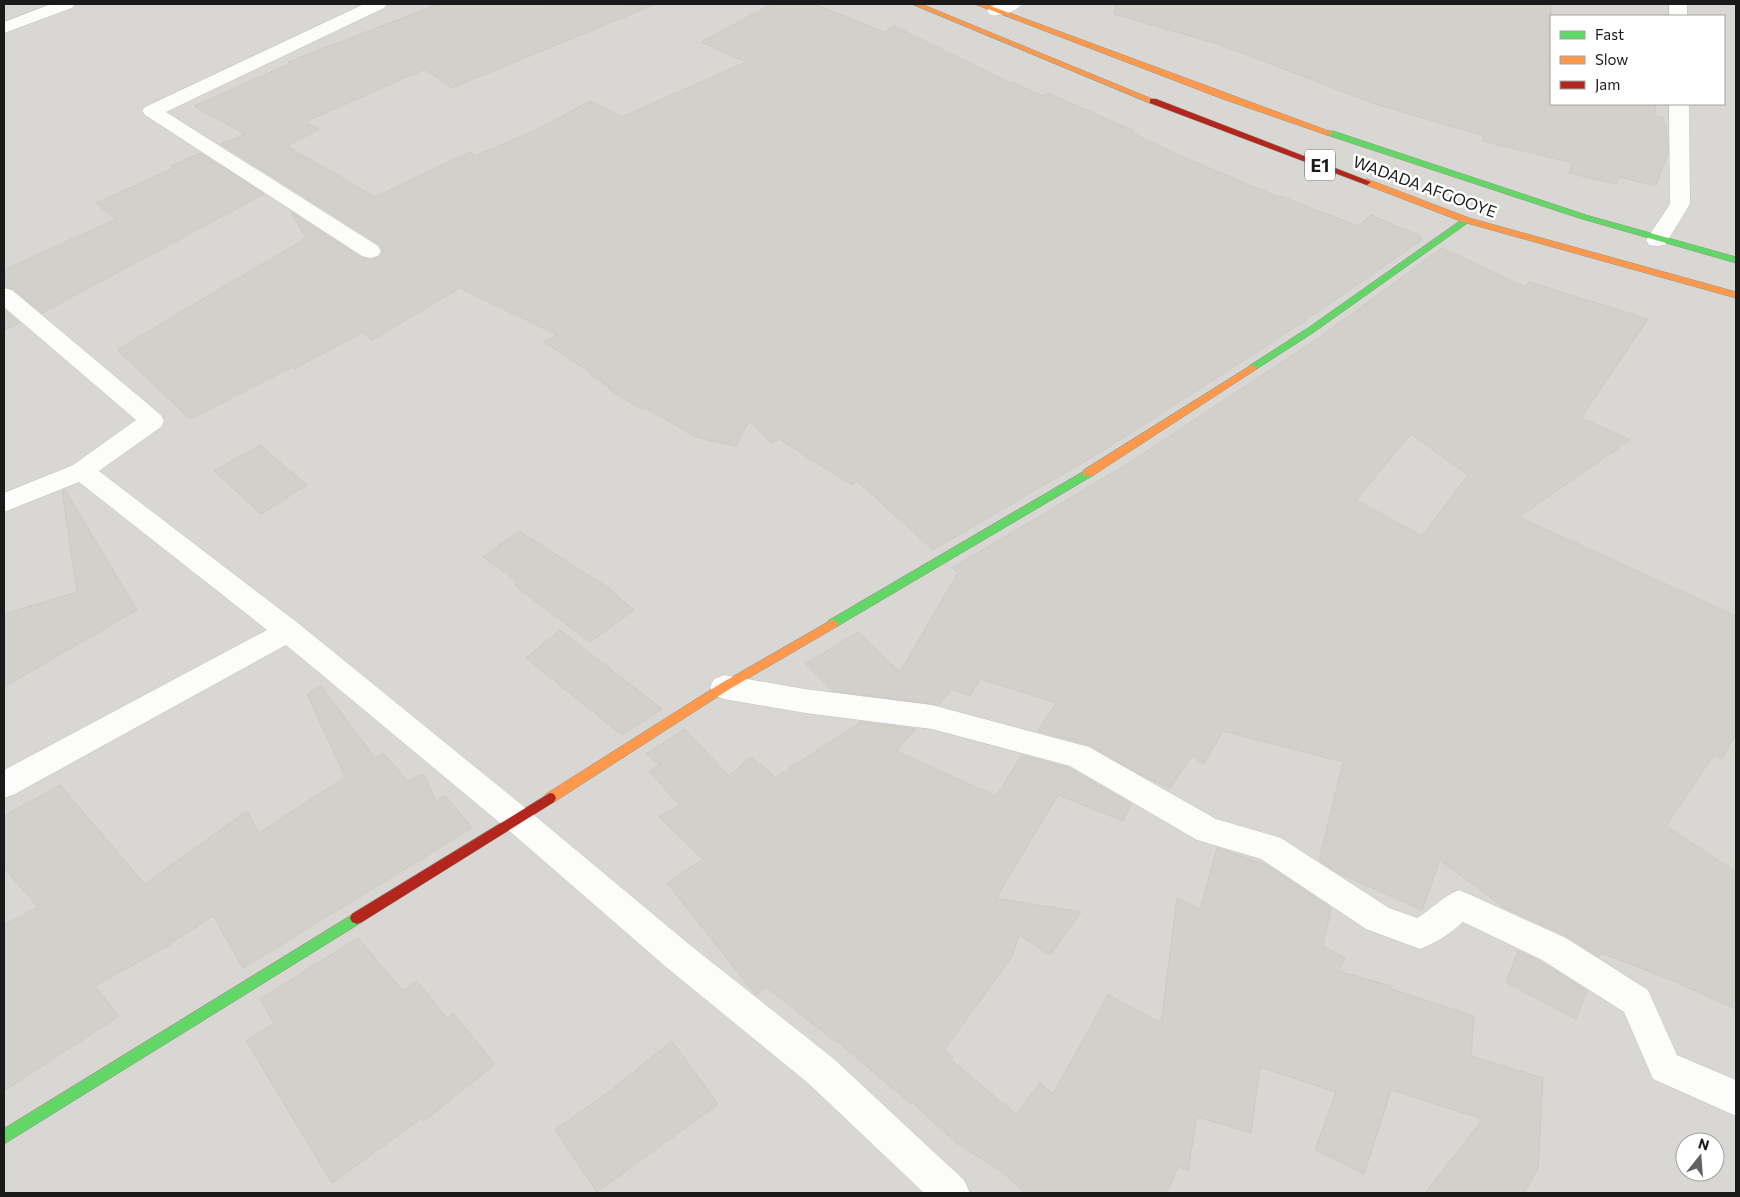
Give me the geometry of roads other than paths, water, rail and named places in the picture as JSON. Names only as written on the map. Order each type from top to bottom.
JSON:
[{"type":"main road","name":"WADADA AFGOOYE","points":[[915,4],[1110,85],[1466,220],[1736,294]]},
{"type":"main road","name":"WADADA AFGOOYE","points":[[979,4],[1226,98],[1486,186],[1657,240],[1736,260]]},
{"type":"main road","points":[[4,1137],[518,819],[724,687],[1119,455],[1311,330],[1466,220]]},
{"type":"street","points":[[4,28],[66,4]]},
{"type":"street","points":[[370,251],[152,111],[378,4]]},
{"type":"street","points":[[996,11],[1013,4]]},
{"type":"street","points":[[1657,240],[1680,204],[1679,105]]},
{"type":"street","points":[[4,295],[152,421],[82,471],[4,503]]},
{"type":"street","points":[[82,471],[288,630],[518,819],[678,956],[821,1071],[951,1193]]},
{"type":"street","points":[[4,785],[288,630]]},
{"type":"street","points":[[724,687],[932,717],[1078,756],[1208,830],[1270,848],[1378,919],[1420,934],[1440,922],[1459,905],[1554,949],[1636,1001],[1665,1067],[1736,1098]]}]
